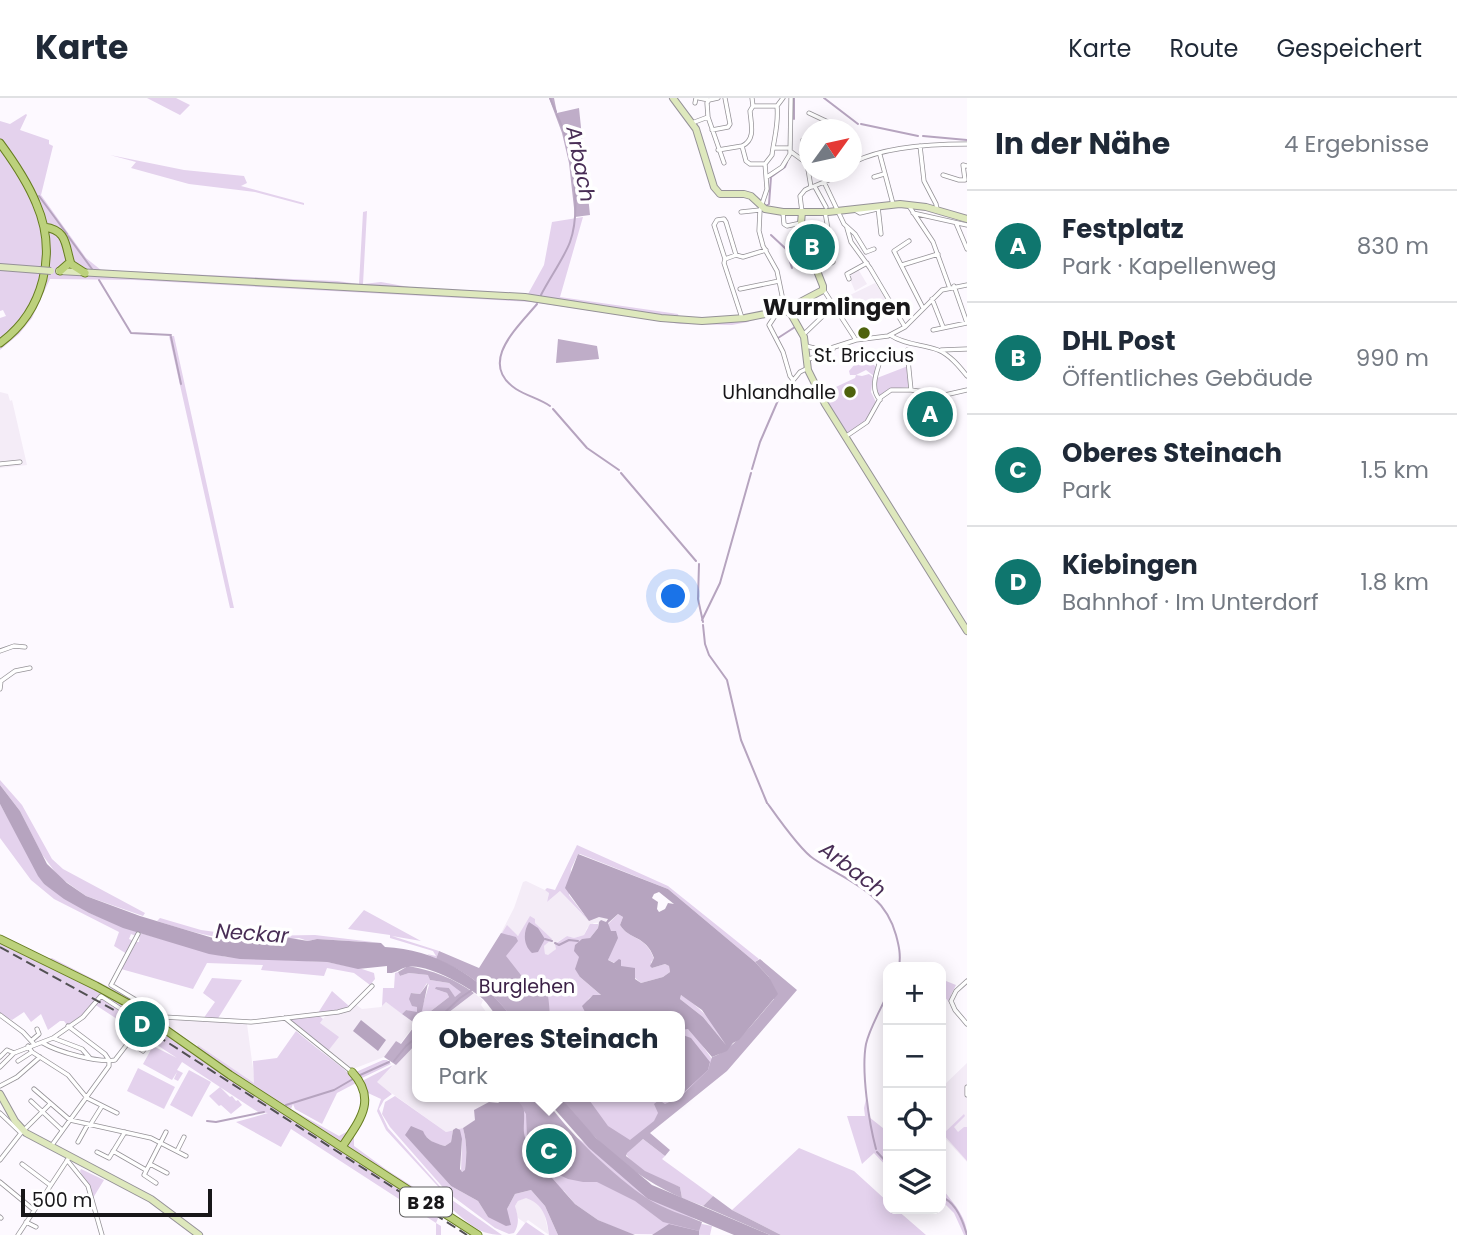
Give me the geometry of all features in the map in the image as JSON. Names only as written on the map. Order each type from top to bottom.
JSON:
[{"type":"main road","points":[[673,98],[692,123],[700,139],[714,187],[719,194],[744,194],[751,196],[761,208],[783,212],[908,204],[937,209],[967,219]]},
{"type":"main road","points":[[0,143],[37,205],[47,245],[46,267],[35,301],[16,330],[0,343]]},
{"type":"main road","points":[[0,267],[39,270],[65,268],[85,273],[511,296],[674,319],[711,321],[740,319],[785,310],[823,289],[806,246],[801,223],[802,212]]},
{"type":"main road","points":[[45,230],[56,232],[67,242],[65,268]]},
{"type":"main road","points":[[47,245],[56,232]]},
{"type":"main road","points":[[785,310],[803,335],[808,369],[824,403],[967,631]]},
{"type":"main road","name":"B 28","points":[[0,939],[118,997],[201,1055],[478,1235]]},
{"type":"main road","points":[[342,1147],[358,1122],[366,1101],[363,1085],[355,1075]]},
{"type":"main road","points":[[0,1094],[22,1132],[151,1199],[199,1235]]},
{"type":"street","points":[[697,100],[719,98]]},
{"type":"street","points":[[711,130],[728,127],[730,124],[725,98]]},
{"type":"street","points":[[718,150],[748,143],[752,135],[752,98]]},
{"type":"street","points":[[742,146],[750,164],[765,164],[770,159],[773,139],[778,130],[777,106],[783,98]]},
{"type":"street","points":[[767,177],[782,167],[790,150],[791,98]]},
{"type":"street","points":[[709,100],[707,103],[711,130],[724,163]]},
{"type":"street","points":[[753,106],[777,106]]},
{"type":"street","points":[[809,113],[822,119]]},
{"type":"street","points":[[692,123],[708,117]]},
{"type":"street","points":[[862,158],[920,146],[967,144]]},
{"type":"street","points":[[920,146],[925,182],[937,209]]},
{"type":"street","points":[[773,148],[790,150],[799,157]]},
{"type":"street","points":[[880,154],[893,204]]},
{"type":"street","points":[[765,164],[766,194],[761,208],[759,232],[779,281],[785,310]]},
{"type":"street","points":[[943,175],[965,180],[963,166],[967,166]]},
{"type":"street","points":[[874,177],[884,174]]},
{"type":"street","points":[[806,246],[829,235],[825,210],[812,182]]},
{"type":"street","points":[[802,212],[801,195],[822,182]]},
{"type":"street","points":[[824,182],[850,240],[863,253]]},
{"type":"street","points":[[908,204],[929,234],[967,323],[933,330]]},
{"type":"street","points":[[878,207],[881,234]]},
{"type":"street","points":[[741,212],[761,208]]},
{"type":"street","points":[[783,212],[784,224],[787,226],[801,223]]},
{"type":"street","points":[[913,213],[967,225]]},
{"type":"street","points":[[736,255],[726,222],[724,219],[717,220],[714,225],[740,319]]},
{"type":"street","points":[[956,223],[967,249]]},
{"type":"street","points":[[847,228],[855,234],[867,263],[905,327]]},
{"type":"street","points":[[909,242],[894,251],[923,308]]},
{"type":"street","points":[[863,253],[874,248]]},
{"type":"street","points":[[725,259],[766,250]]},
{"type":"street","points":[[902,265],[938,254]]},
{"type":"street","points":[[817,271],[833,262]]},
{"type":"street","points":[[849,279],[847,274],[867,263]]},
{"type":"street","points":[[740,289],[779,281]]},
{"type":"street","points":[[807,359],[821,356],[856,340],[865,341],[890,335],[905,327],[932,299],[952,286],[967,285]]},
{"type":"street","points":[[823,289],[856,340]]},
{"type":"street","points":[[932,299],[943,327]]},
{"type":"street","points":[[803,335],[832,304]]},
{"type":"street","points":[[776,311],[769,325],[783,352],[792,382],[800,372],[808,369]]},
{"type":"street","points":[[890,335],[912,344],[939,350],[967,349]]},
{"type":"street","points":[[806,345],[818,349],[834,348]]},
{"type":"street","points":[[907,350],[911,390]]},
{"type":"street","points":[[939,350],[967,376]]},
{"type":"street","points":[[880,361],[874,386],[875,394],[880,400]]},
{"type":"street","points":[[845,438],[867,422],[880,400],[891,390],[945,394],[967,390]]},
{"type":"street","points":[[0,464],[20,462]]},
{"type":"street","points":[[0,651],[8,647],[25,647]]},
{"type":"street","points":[[1,689],[0,680],[15,671],[30,668]]},
{"type":"street","points":[[138,934],[111,985],[164,1017],[240,1022],[349,1009],[372,986]]},
{"type":"street","points":[[967,981],[956,991],[951,1001],[967,1024]]},
{"type":"street","points":[[43,1043],[87,1014],[100,997],[107,998],[131,1015],[141,1004]]},
{"type":"street","points":[[0,1015],[33,1042],[89,1057],[115,1060],[129,1042],[137,1033],[150,1040],[143,1051],[129,1042]]},
{"type":"street","points":[[285,1018],[355,1075]]},
{"type":"street","points":[[68,1026],[105,1054],[110,1061]]},
{"type":"street","points":[[0,1067],[15,1053],[33,1042],[39,1034],[37,1029]]},
{"type":"street","points":[[53,1038],[82,1049],[89,1057]]},
{"type":"street","points":[[28,1046],[32,1052],[68,1075],[87,1098],[117,1113]]},
{"type":"street","points":[[0,1057],[7,1050],[15,1053]]},
{"type":"street","points":[[18,1061],[32,1052]]},
{"type":"street","points":[[0,1086],[17,1077],[39,1057],[43,1058]]},
{"type":"street","points":[[52,1146],[110,1061]]},
{"type":"street","points":[[967,1087],[967,1095]]},
{"type":"street","points":[[34,1089],[70,1120],[161,1142],[186,1156]]},
{"type":"street","points":[[31,1101],[62,1130]]},
{"type":"street","points":[[0,1160],[22,1132],[50,1104]]},
{"type":"street","points":[[78,1142],[102,1106]]},
{"type":"street","points":[[0,1113],[22,1132]]},
{"type":"street","points":[[97,1152],[109,1158],[125,1132]]},
{"type":"street","points":[[156,1183],[144,1175],[166,1132]]},
{"type":"street","points":[[177,1151],[184,1137]]},
{"type":"street","points":[[113,1151],[146,1170]]},
{"type":"street","points":[[18,1235],[69,1158],[88,1186],[102,1235]]},
{"type":"street","points":[[22,1164],[50,1185]]},
{"type":"street","points":[[150,1164],[167,1173]]},
{"type":"street","points":[[0,1182],[34,1210]]},
{"type":"street","points":[[26,1222],[36,1227]]},
{"type":"shaded area","points":[[858,269],[867,284],[855,291],[848,275]]},
{"type":"shaded area","points":[[875,283],[889,304],[879,309],[882,315],[867,323],[850,295]]},
{"type":"shaded area","points":[[0,392],[8,394],[10,401],[12,400],[27,465],[0,468]]},
{"type":"shaded area","points":[[0,785],[20,811],[47,864],[86,896],[213,938],[236,941],[280,940],[284,937],[308,941],[317,939],[381,943],[385,947],[422,953],[439,959],[471,978],[486,989],[507,1011],[493,1011],[485,1001],[458,983],[416,967],[387,973],[387,966],[358,969],[327,962],[240,959],[209,954],[123,928],[89,913],[44,884],[0,804]]},
{"type":"shaded area","points":[[578,854],[668,889],[755,962],[769,977],[778,994],[739,1040],[727,1051],[712,1057],[688,1029],[685,1029],[685,1011],[584,1011],[582,1006],[593,995],[601,995],[580,977],[575,969],[579,957],[574,951],[575,945],[582,939],[590,938],[599,922],[606,922],[608,919],[599,917],[589,921],[565,888]],"holes":[[[659,892],[674,904],[668,903],[665,909],[659,912],[658,902],[652,898]],[[618,914],[623,917],[620,925],[624,930],[642,941],[651,951],[654,958],[650,966],[652,968],[665,964],[669,966],[670,972],[663,977],[641,983],[635,979],[635,968],[621,966],[619,959],[614,963],[608,960],[618,938],[616,931],[611,931],[608,923]],[[681,995],[702,1010],[726,1045],[703,1017],[680,999]]]},
{"type":"shaded area","points":[[523,882],[549,892],[547,902],[560,891],[582,914],[607,918],[606,922],[594,923],[587,928],[584,935],[574,938],[567,936],[557,942],[556,949],[548,956],[544,946],[549,941],[530,917],[520,935],[510,937],[501,933]]},
{"type":"shaded area","points":[[529,922],[538,928],[545,939],[538,952],[532,953],[526,942],[525,934]]},
{"type":"shaded area","points":[[474,993],[483,1000],[481,1005],[485,1011],[451,1011]]},
{"type":"shaded area","points":[[386,1002],[412,1020],[412,1028],[400,1044],[396,1041],[384,1057],[353,1069],[328,1051],[320,1023],[326,1015],[349,1011],[355,1004],[362,1009],[381,1007]]},
{"type":"shaded area","points":[[163,1018],[247,1024],[255,1084],[172,1029],[163,1022]]},
{"type":"shaded area","points":[[361,1020],[386,1040],[378,1051],[353,1031]]},
{"type":"shaded area","points":[[685,1036],[691,1038],[710,1062],[708,1070],[685,1091]]},
{"type":"shaded area","points":[[412,1048],[412,1102],[499,1102],[474,1110],[476,1120],[463,1128],[446,1132],[376,1082]]},
{"type":"shaded area","points":[[967,1063],[967,1162],[946,1139],[946,1083]]},
{"type":"shaded area","points":[[489,1102],[519,1102],[524,1109],[524,1135],[532,1149],[529,1153],[538,1162],[536,1173],[552,1178],[575,1204],[598,1220],[635,1235],[558,1235],[545,1206],[531,1190],[515,1194],[507,1209],[511,1225],[506,1226],[488,1217],[478,1201],[451,1186],[405,1135],[411,1126],[423,1131],[432,1141],[445,1146],[451,1142],[453,1130],[460,1130],[462,1172],[465,1170],[466,1154],[463,1128],[475,1120],[474,1110]]},
{"type":"shaded area","points":[[548,1102],[564,1102],[596,1138],[652,1185],[770,1235],[734,1235],[648,1199],[589,1148]]},
{"type":"shaded area","points":[[526,1197],[543,1208],[549,1235],[528,1220],[525,1223],[518,1218],[515,1206]]},
{"type":"shaded area","points":[[669,1224],[699,1231],[699,1235],[652,1235]]},
{"type":"green space","points":[[147,98],[176,98],[190,105],[180,115]]},
{"type":"green space","points":[[549,98],[554,98],[557,113],[579,108],[590,215],[575,217],[569,163],[562,133]]},
{"type":"green space","points":[[26,114],[20,130],[49,140],[49,144],[53,146],[41,195],[86,258],[101,270],[359,284],[363,212],[367,211],[363,284],[381,282],[409,287],[528,294],[544,265],[552,222],[583,217],[560,297],[678,314],[680,321],[752,319],[732,325],[680,324],[532,302],[134,280],[50,279],[32,318],[19,334],[0,350],[0,318],[6,316],[3,310],[0,311],[0,121],[10,124]]},
{"type":"green space","points":[[110,155],[184,170],[244,176],[247,183],[241,186],[304,205],[255,192],[189,184],[131,168],[136,162]]},
{"type":"green space","points":[[169,336],[174,336],[234,608],[230,608]]},
{"type":"green space","points":[[558,339],[597,346],[599,359],[556,363]]},
{"type":"green space","points":[[855,364],[873,364],[877,368],[875,377],[866,370],[850,375],[849,371]]},
{"type":"green space","points":[[908,366],[910,387],[891,389],[879,396],[875,389],[877,378]]},
{"type":"green space","points":[[869,374],[873,377],[871,392],[877,404],[866,421],[845,435],[821,394],[855,378],[856,375]]},
{"type":"green space","points":[[922,398],[933,406],[940,403],[938,423],[908,406],[910,399]]},
{"type":"green space","points":[[0,780],[22,805],[52,859],[63,869],[145,913],[143,916],[86,896],[58,876],[41,853],[20,811],[0,785]]},
{"type":"green space","points":[[0,804],[44,884],[89,913],[138,932],[136,936],[131,934],[129,939],[134,941],[127,954],[114,946],[119,932],[54,899],[31,880],[0,838]]},
{"type":"green space","points":[[577,845],[668,886],[759,959],[755,962],[668,889],[580,854],[571,869],[569,895],[589,921],[560,891],[547,902],[549,893],[545,890],[555,890]]},
{"type":"green space","points":[[364,910],[421,941],[392,936],[439,951],[436,959],[427,954],[436,956],[433,951],[390,938],[390,935],[348,929]]},
{"type":"green space","points":[[618,914],[623,917],[620,925],[624,930],[651,951],[654,959],[651,962],[652,968],[665,964],[669,966],[670,972],[663,977],[641,983],[621,966],[621,960],[615,963],[608,960],[611,942],[608,924]]},
{"type":"green space","name":"Burglehen","points":[[530,916],[535,919],[535,923],[552,939],[544,946],[545,954],[548,955],[556,949],[555,944],[567,936],[574,938],[584,935],[590,924],[598,924],[579,956],[580,977],[602,996],[590,998],[586,1011],[505,1011],[474,978],[507,925],[518,936]]},
{"type":"green space","points":[[160,918],[201,930],[223,933],[255,936],[315,935],[381,943],[317,939],[308,941],[299,938],[244,940],[193,932],[157,921]]},
{"type":"green space","points":[[140,933],[226,957],[327,962],[374,973],[375,979],[370,985],[354,973],[327,968],[324,976],[261,970],[263,965],[207,963],[193,989],[121,969],[136,942],[139,942]]},
{"type":"green space","points":[[501,933],[516,937],[518,941],[506,956],[524,979],[546,990],[550,1011],[507,1011],[478,983],[436,959],[439,951],[479,968]]},
{"type":"green space","points":[[0,936],[47,959],[52,958],[138,1002],[163,1018],[163,1022],[197,1047],[198,1045],[254,1083],[253,1061],[277,1058],[296,1031],[351,1076],[361,1089],[363,1105],[354,1125],[351,1126],[361,1106],[361,1094],[356,1083],[337,1093],[322,1124],[295,1109],[293,1104],[291,1109],[339,1136],[350,1130],[354,1132],[354,1146],[451,1211],[456,1218],[442,1209],[436,1223],[291,1129],[281,1147],[236,1122],[268,1113],[258,1112],[182,1062],[177,1070],[183,1073],[178,1081],[174,1079],[177,1072],[172,1080],[143,1064],[153,1046],[177,1058],[94,1004],[84,1015],[67,1025],[60,1021],[48,1030],[41,1014],[31,1022],[24,1012],[12,1020],[0,1014]]},
{"type":"green space","points":[[760,959],[797,990],[727,1071],[650,1133],[670,1150],[665,1156],[643,1139],[626,1156],[645,1171],[680,1187],[682,1198],[630,1168],[586,1128],[564,1102],[591,1102],[608,1126],[630,1140],[654,1121],[658,1113],[654,1104],[656,1102],[685,1102],[685,1092],[708,1070],[712,1057],[737,1040],[774,999],[769,977],[755,962]]},
{"type":"green space","points":[[408,966],[426,970],[459,983],[474,993],[451,1011],[431,1011],[449,997],[447,993],[435,989],[436,987],[449,988],[455,997],[461,992],[449,983],[430,980],[428,975],[409,973],[400,976],[398,972]]},
{"type":"green space","points":[[398,972],[400,976],[409,973],[429,975],[430,980],[449,983],[462,991],[455,998],[449,988],[435,989],[447,993],[449,997],[431,1011],[421,1011],[429,985],[427,983],[420,994],[411,993],[417,1011],[406,1010],[402,1014],[386,1002],[382,1006],[383,988],[394,988],[395,973]]},
{"type":"green space","points":[[212,978],[242,980],[217,1020],[203,1019],[215,1002],[203,993]]},
{"type":"green space","points":[[946,981],[956,985],[951,995],[951,1005],[946,998]]},
{"type":"green space","points":[[428,983],[422,1011],[417,1011],[417,1007],[412,1006],[409,999],[411,993],[420,994]]},
{"type":"green space","points":[[332,991],[349,1006],[338,1011],[318,1013]]},
{"type":"green space","points":[[681,995],[708,1017],[726,1045],[703,1017],[680,999]]},
{"type":"green space","points":[[406,1010],[412,1011],[412,1021],[402,1014]]},
{"type":"green space","points":[[318,1015],[323,1019],[320,1023],[339,1037],[328,1051],[289,1019]]},
{"type":"green space","points":[[685,1021],[721,1072],[685,1101]]},
{"type":"green space","points":[[412,1029],[412,1048],[396,1065],[384,1057],[396,1041],[401,1044]]},
{"type":"green space","points":[[383,1060],[391,1064],[362,1078],[356,1072]]},
{"type":"green space","points":[[393,1065],[377,1082],[392,1094],[384,1100],[379,1109],[388,1128],[452,1200],[502,1235],[477,1229],[445,1204],[445,1194],[386,1130],[377,1111],[381,1099],[368,1093],[369,1105],[358,1131],[356,1129],[363,1117],[364,1080]]},
{"type":"green space","points":[[138,1068],[175,1087],[164,1109],[127,1091]]},
{"type":"green space","points":[[189,1070],[211,1082],[192,1117],[170,1105]]},
{"type":"green space","points":[[220,1087],[242,1105],[231,1114],[209,1096]]},
{"type":"green space","points":[[395,1096],[446,1132],[453,1130],[451,1142],[445,1146],[434,1143],[425,1136],[406,1135],[451,1186],[478,1201],[488,1217],[507,1209],[515,1194],[531,1190],[545,1206],[558,1235],[549,1235],[543,1212],[526,1198],[518,1201],[515,1206],[517,1226],[514,1233],[509,1234],[495,1228],[447,1192],[390,1127],[382,1114],[385,1102]]},
{"type":"green space","points":[[866,1099],[869,1117],[883,1128],[883,1163],[874,1153],[862,1164],[847,1116],[865,1116]]},
{"type":"green space","points":[[517,1102],[525,1102],[702,1224],[712,1226],[710,1235],[630,1234],[598,1220],[575,1204],[564,1191],[506,1159]]},
{"type":"green space","points":[[518,1102],[547,1102],[564,1124],[606,1166],[648,1199],[702,1222],[699,1231],[663,1222],[635,1201],[597,1182],[583,1182],[551,1171],[544,1172],[546,1165],[527,1137],[526,1114]]},
{"type":"green space","points":[[564,1102],[683,1102],[632,1143],[628,1151],[643,1139],[665,1156],[662,1159],[713,1196],[703,1206],[682,1198],[680,1187],[642,1170]]},
{"type":"green space","points":[[964,1114],[954,1127],[958,1132],[967,1127],[967,1161],[946,1137],[946,1131]]},
{"type":"green space","points":[[463,1128],[464,1133],[466,1165],[465,1171],[461,1172],[462,1140],[453,1130]]},
{"type":"green space","points":[[799,1148],[854,1171],[883,1197],[883,1214],[902,1214],[926,1235],[781,1235],[732,1210]]},
{"type":"green space","points":[[81,1169],[104,1180],[93,1198],[80,1171]]},
{"type":"green space","points":[[946,1194],[962,1215],[967,1235],[964,1235],[954,1213],[946,1205]]},
{"type":"green space","points":[[713,1196],[732,1210],[781,1235],[770,1235],[703,1206]]},
{"type":"green space","points":[[526,1222],[545,1235],[516,1235]]},
{"type":"green space","points":[[436,1223],[441,1226],[441,1235],[436,1235]]},
{"type":"waterway","name":"Arbach","points":[[550,98],[556,112]]},
{"type":"waterway","points":[[794,98],[794,119]]},
{"type":"waterway","points":[[824,98],[851,119]]},
{"type":"waterway","name":"Arbach","points":[[541,295],[564,255],[574,228],[574,178],[567,143],[557,115]]},
{"type":"waterway","points":[[862,124],[918,136]]},
{"type":"waterway","points":[[923,136],[967,140]]},
{"type":"waterway","points":[[766,206],[769,204],[771,177],[785,167],[787,162]]},
{"type":"waterway","points":[[39,196],[67,234]]},
{"type":"waterway","points":[[771,235],[786,249],[792,268]]},
{"type":"waterway","points":[[68,236],[92,269]]},
{"type":"waterway","points":[[99,280],[131,333],[171,335]]},
{"type":"waterway","name":"Arbach","points":[[537,304],[505,345],[500,357],[500,368],[505,379],[516,389],[550,406]]},
{"type":"waterway","points":[[778,338],[795,327]]},
{"type":"waterway","points":[[171,337],[181,384]]},
{"type":"waterway","points":[[752,469],[760,442],[779,398]]},
{"type":"waterway","name":"Arbach","points":[[553,409],[587,448],[619,470]]},
{"type":"waterway","name":"Arbach","points":[[621,473],[696,561]]},
{"type":"waterway","points":[[702,620],[720,583],[751,473]]},
{"type":"waterway","name":"Arbach","points":[[699,564],[698,599],[703,622]]},
{"type":"waterway","name":"Arbach","points":[[703,625],[705,644],[709,655],[727,680],[741,740],[767,803]]},
{"type":"waterway","name":"Arbach","points":[[768,804],[809,855],[863,889],[883,908],[896,935],[900,962]]},
{"type":"waterway","points":[[545,939],[552,941]]},
{"type":"waterway","points":[[555,943],[559,945],[569,940],[578,941]]},
{"type":"waterway","points":[[446,1011],[472,990]]},
{"type":"waterway","name":"Arbach","points":[[876,1149],[866,1097],[864,1068],[866,1044],[883,1004]]},
{"type":"waterway","points":[[394,1061],[412,1041]]},
{"type":"waterway","points":[[358,1076],[389,1062]]},
{"type":"waterway","points":[[286,1105],[334,1090],[353,1079]]},
{"type":"waterway","points":[[207,1121],[216,1122],[264,1112]]},
{"type":"waterway","name":"Arbach","points":[[877,1152],[883,1159]]},
{"type":"waterway","name":"Arbach","points":[[946,1199],[961,1218],[967,1235]]},
{"type":"railway","points":[[0,947],[139,1024],[467,1235]]},
{"type":"place","name":"DHL Post","points":[[812,247]]},
{"type":"place","name":"St. Briccius","points":[[864,333]]},
{"type":"place","name":"Uhlandhalle","points":[[850,392]]},
{"type":"place","name":"Festplatz","points":[[930,414]]},
{"type":"place","name":"Kiebingen","points":[[142,1024]]},
{"type":"place","name":"Oberes Steinach","points":[[549,1151]]},
{"type":"district","name":"Wurmlingen","points":[[837,307]]},
{"type":"water label","name":"Neckar","points":[[252,933]]}]
